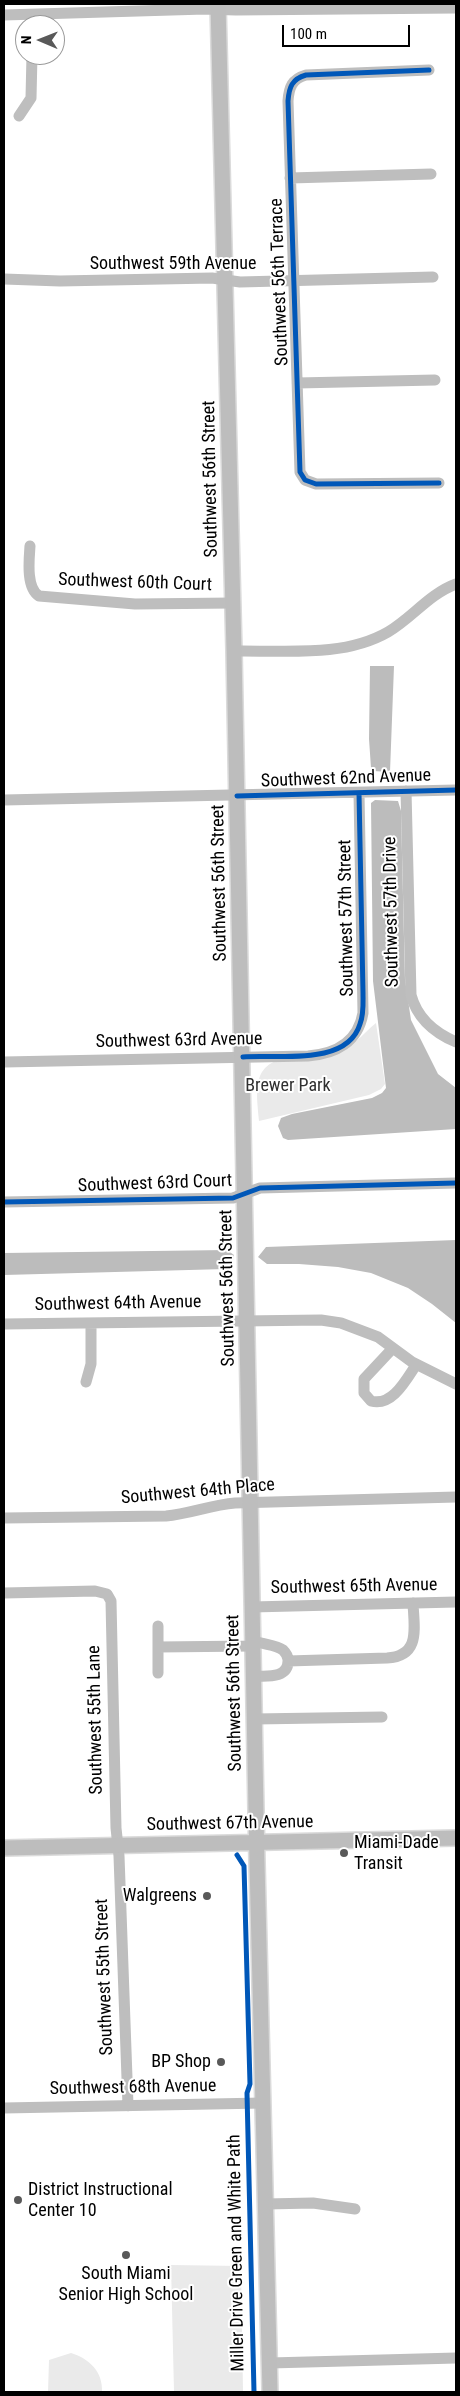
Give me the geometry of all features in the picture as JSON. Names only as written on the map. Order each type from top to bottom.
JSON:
[{"type":"main road","name":"Southwest 56th Street","points":[[219,7],[243,1057],[252,1607],[270,2392]]},
{"type":"main road","name":"Southwest 67th Avenue","points":[[4,1848],[456,1838]]},
{"type":"street","points":[[56,15],[106,7],[427,6],[456,8]]},
{"type":"street","points":[[20,116],[31,98],[32,65]]},
{"type":"street","name":"Southwest 56th Terrace","points":[[430,70],[302,76],[293,82],[288,96],[298,464],[300,472],[305,480],[320,484],[439,483]]},
{"type":"street","points":[[290,178],[431,174]]},
{"type":"street","name":"Southwest 59th Avenue","points":[[4,279],[60,281],[225,280],[240,282],[433,277]]},
{"type":"street","points":[[296,383],[435,380]]},
{"type":"street","name":"Southwest 60th Court","points":[[30,546],[31,580],[37,596],[135,604],[233,603]]},
{"type":"street","points":[[234,652],[324,649],[360,644],[392,630],[433,597],[456,584]]},
{"type":"street","name":"Southwest 62nd Avenue","points":[[4,800],[456,790]]},
{"type":"street","name":"Southwest 57th Drive","points":[[406,791],[411,995],[415,1007],[424,1020],[435,1031],[456,1042]]},
{"type":"street","name":"Southwest 57th Street","points":[[352,1039],[359,1028],[363,1013],[359,793]]},
{"type":"street","name":"Southwest 63rd Avenue","points":[[4,1062],[318,1055],[339,1048],[352,1039]]},
{"type":"street","name":"Southwest 63rd Court","points":[[4,1202],[233,1198],[260,1188],[456,1183]]},
{"type":"street","name":"Southwest 64th Avenue","points":[[4,1324],[312,1319],[331,1321],[371,1333],[416,1365],[456,1384]]},
{"type":"street","points":[[86,1382],[91,1364],[91,1322]]},
{"type":"street","points":[[393,1348],[364,1379],[364,1392],[370,1401],[379,1402],[390,1397],[416,1365]]},
{"type":"street","name":"Southwest 64th Place","points":[[4,1518],[166,1516],[187,1514],[223,1504],[251,1502],[456,1498]]},
{"type":"street","name":"Southwest 55th Lane","points":[[4,1593],[95,1591],[107,1594],[111,1605],[118,1846]]},
{"type":"street","name":"Southwest 65th Avenue","points":[[252,1607],[456,1602]]},
{"type":"street","points":[[288,1661],[402,1656],[410,1649],[413,1641],[413,1603]]},
{"type":"street","points":[[158,1626],[158,1672]]},
{"type":"street","points":[[158,1647],[253,1643],[282,1649],[287,1655],[286,1668],[278,1675],[254,1676]]},
{"type":"street","points":[[255,1719],[382,1716]]},
{"type":"street","name":"Southwest 55th Street","points":[[118,1846],[128,2106]]},
{"type":"street","name":"Southwest 68th Avenue","points":[[4,2108],[263,2103]]},
{"type":"street","points":[[266,2204],[317,2203],[356,2209]]},
{"type":"street","points":[[270,2363],[456,2358]]},
{"type":"green space","name":"Brewer Park","points":[[376,1023],[385,1084],[381,1089],[369,1095],[259,1121],[258,1083],[262,1072],[269,1065],[279,1059],[346,1045],[356,1041]]},
{"type":"green space","points":[[171,2265],[241,2266],[243,2392],[174,2392]]},
{"type":"green space","points":[[71,2353],[84,2359],[98,2372],[102,2392],[48,2392],[49,2360]]},
{"type":"shaded area","points":[[370,666],[394,666],[390,772],[373,771],[371,768],[369,739]]},
{"type":"shaded area","points":[[375,800],[398,801],[401,811],[405,980],[411,1020],[438,1074],[456,1088],[456,1129],[288,1140],[283,1138],[278,1126],[281,1118],[292,1114],[372,1098],[382,1093],[386,1088],[373,981],[371,803]]},
{"type":"shaded area","points":[[456,1240],[456,1323],[408,1288],[371,1273],[338,1267],[267,1264],[258,1257],[266,1247]]},
{"type":"shaded area","points":[[227,1250],[234,1255],[232,1266],[226,1269],[4,1275],[4,1253]]},
{"type":"cycle path","points":[[429,70],[306,75],[294,81],[289,92],[288,101],[300,472],[305,480],[316,484],[439,483]]},
{"type":"cycle path","points":[[237,796],[456,790]]},
{"type":"cycle path","points":[[243,1057],[292,1057],[326,1053],[341,1047],[353,1038],[360,1024],[363,1001],[359,793]]},
{"type":"cycle path","points":[[4,1202],[233,1198],[260,1188],[456,1183]]},
{"type":"cycle path","name":"Miller Drive Green and White Path","points":[[237,1855],[244,1866],[250,2084],[247,2093],[254,2392]]},
{"type":"place","name":"Miami-Dade Transit","points":[[344,1853]]},
{"type":"place","name":"Walgreens","points":[[207,1896]]},
{"type":"place","name":"BP Shop","points":[[221,2062]]},
{"type":"place","name":"District Instructional Center 10","points":[[18,2200]]},
{"type":"place","name":"South Miami Senior High School","points":[[126,2255]]}]
